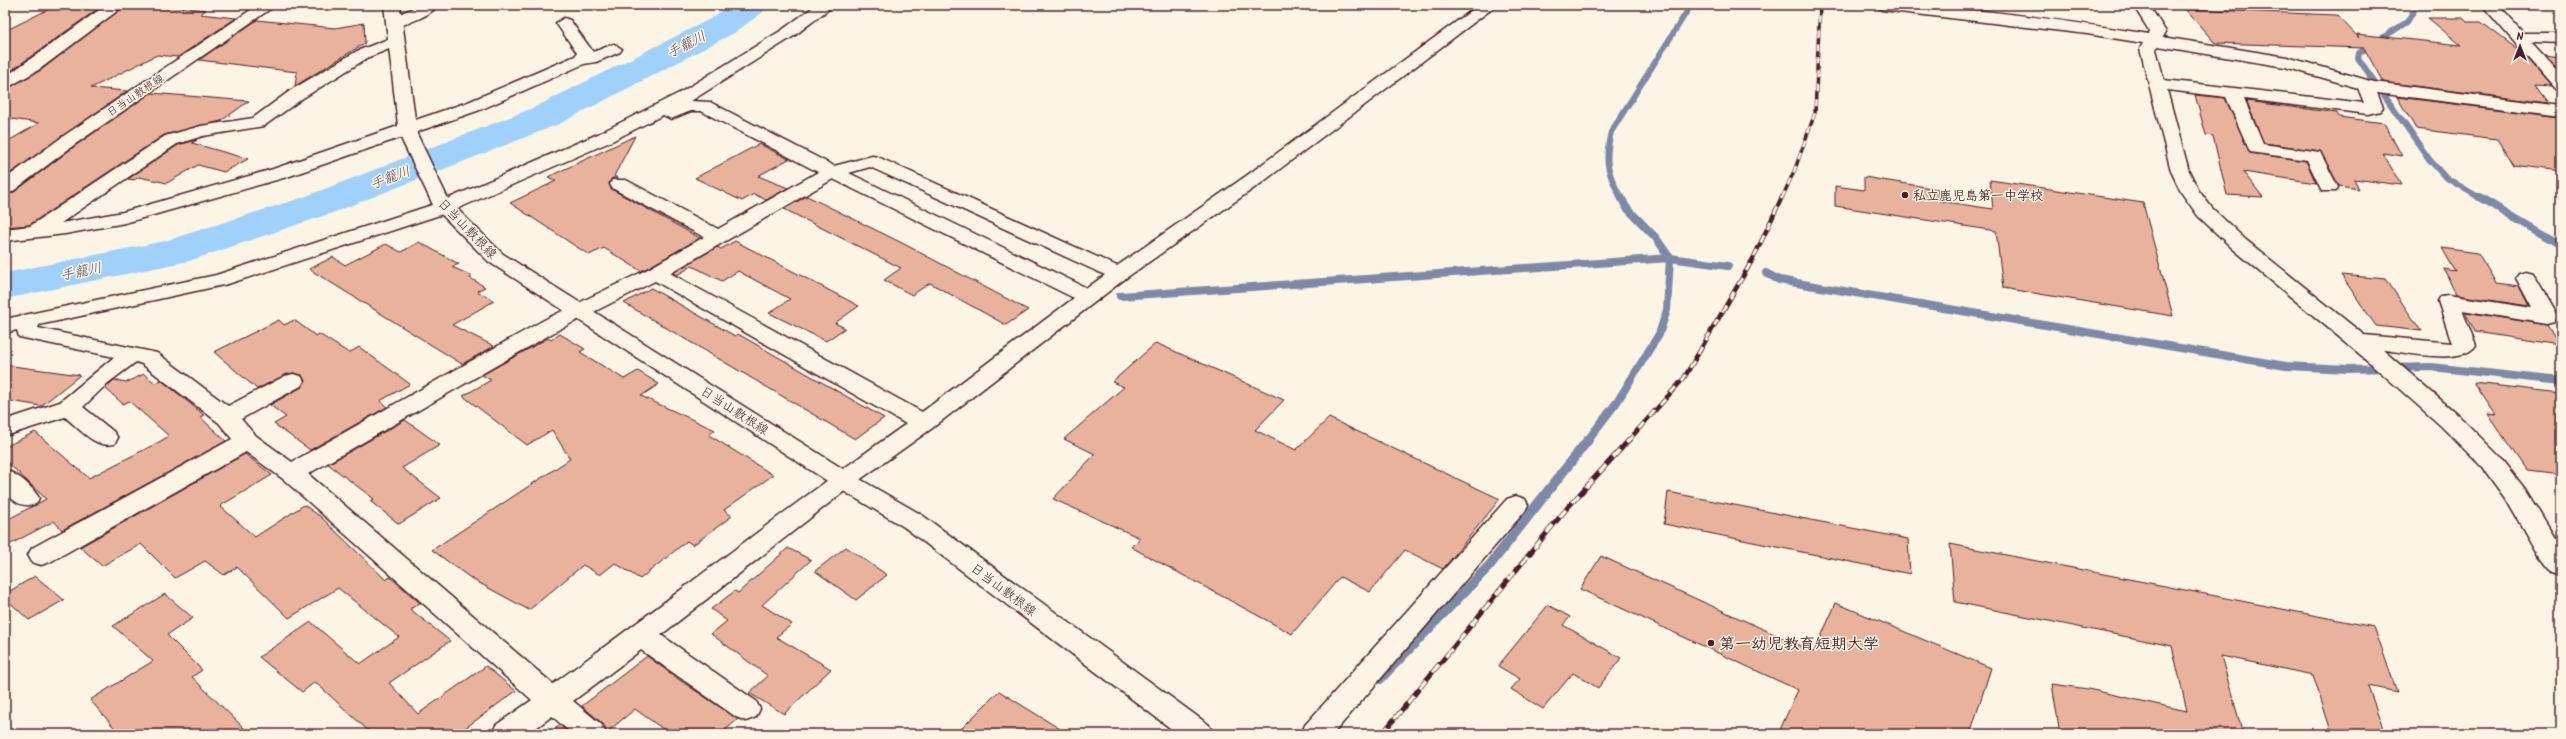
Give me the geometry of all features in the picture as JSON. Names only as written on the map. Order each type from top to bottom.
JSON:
[{"type":"street","points":[[5,84],[35,66],[99,15],[117,5]]},
{"type":"street","name":"日当山敷根線","points":[[5,188],[68,141],[268,5]]},
{"type":"street","name":"日当山敷根線","points":[[392,5],[408,132],[443,205],[496,258],[582,311],[843,480],[913,521],[1199,734]]},
{"type":"street","points":[[395,22],[430,5]]},
{"type":"street","points":[[5,326],[221,280],[443,205],[604,138],[687,96],[788,33],[826,5]]},
{"type":"street","points":[[506,734],[641,636],[843,480],[923,423],[1119,274],[1253,180],[1489,5]]},
{"type":"street","points":[[1882,5],[2087,29],[2287,62],[2376,87],[2561,112]]},
{"type":"street","points":[[2141,5],[2158,32],[2148,49],[2180,171],[2190,192],[2205,212],[2239,244],[2404,380],[2449,420],[2491,462],[2516,495],[2547,548],[2561,566]]},
{"type":"street","points":[[2490,5],[2561,85]]},
{"type":"street","points":[[564,23],[585,53],[581,59]]},
{"type":"street","points":[[2520,38],[2561,38]]},
{"type":"street","points":[[34,232],[172,140],[201,131],[258,122],[297,94],[363,54],[396,41]]},
{"type":"street","points":[[5,235],[65,228],[171,205],[280,173],[408,132],[474,106],[581,59],[590,59],[614,49]]},
{"type":"street","points":[[2158,84],[2368,109],[2374,107],[2376,87]]},
{"type":"street","points":[[2233,93],[2256,148],[2314,156],[2329,187]]},
{"type":"street","points":[[604,138],[618,139],[688,106],[704,106],[832,172],[1089,297]]},
{"type":"street","points":[[291,473],[551,325],[582,311],[655,273],[832,172],[872,161],[1119,274]]},
{"type":"street","points":[[619,184],[719,237]]},
{"type":"street","points":[[655,273],[923,423]]},
{"type":"street","points":[[2356,341],[2455,350],[2465,344],[2448,301],[2547,317],[2526,278]]},
{"type":"street","points":[[29,322],[27,332],[149,358],[227,417],[248,441],[291,473],[592,734]]},
{"type":"street","points":[[5,428],[41,418],[68,407],[82,397],[100,378],[133,354]]},
{"type":"street","points":[[227,417],[293,381]]},
{"type":"street","points":[[68,407],[106,438]]},
{"type":"street","points":[[41,555],[248,441]]},
{"type":"street","points":[[5,479],[27,498]]},
{"type":"street","points":[[1315,734],[1516,505]]},
{"type":"street","points":[[641,636],[746,709]]},
{"type":"building","points":[[57,5],[103,5],[5,75],[5,31]]},
{"type":"building","points":[[126,5],[161,5],[206,10],[200,14],[236,18],[178,57],[157,55],[91,88],[127,91],[5,177],[5,143],[39,123],[5,118],[5,90],[41,70]]},
{"type":"building","points":[[2185,9],[2337,15],[2359,38],[2357,34],[2461,45],[2428,18],[2463,18],[2467,22],[2481,22],[2521,52],[2551,86],[2535,85],[2548,103],[2383,82],[2364,48],[2215,43]]},
{"type":"building","points":[[257,20],[335,28],[364,23],[365,43],[295,86],[297,72],[199,60]]},
{"type":"building","points":[[2545,55],[2561,57],[2561,73]]},
{"type":"building","points":[[151,93],[249,101],[221,121],[164,135],[29,225],[5,227],[5,195],[13,193],[75,146]]},
{"type":"building","points":[[2195,95],[2225,98],[2250,153],[2306,161],[2316,183],[2243,172],[2263,197],[2227,195],[2213,136],[2206,135]]},
{"type":"building","points":[[2397,97],[2559,117],[2561,120],[2561,171],[2513,165],[2497,139],[2416,129]]},
{"type":"building","points":[[2246,101],[2337,113],[2339,117],[2384,123],[2402,156],[2383,153],[2401,185],[2354,179],[2359,189],[2339,186],[2320,151],[2264,143]]},
{"type":"building","points":[[635,136],[614,176],[618,178],[612,178],[609,183],[611,189],[700,238],[647,268],[641,271],[604,248],[589,255],[510,203],[556,181],[548,177]]},
{"type":"building","points":[[197,140],[192,143],[248,159],[224,172],[198,165],[167,183],[139,177],[134,180],[128,179],[178,145]]},
{"type":"building","points":[[759,144],[789,159],[758,176],[788,188],[766,200],[754,194],[742,201],[695,178]]},
{"type":"building","points":[[1864,177],[1938,189],[1939,201],[1993,209],[1990,180],[2143,203],[2173,316],[2003,288],[1996,231],[1835,206],[1835,186],[1864,190]]},
{"type":"building","points":[[807,196],[902,243],[1028,310],[1006,325],[930,283],[912,295],[884,280],[901,268],[784,209]]},
{"type":"building","points":[[735,241],[859,306],[835,323],[845,328],[826,341],[769,313],[790,299],[738,271],[722,281],[692,266],[677,275],[673,273],[717,247],[721,249]]},
{"type":"building","points":[[419,242],[459,264],[452,267],[472,276],[470,278],[485,287],[477,291],[494,301],[452,325],[494,346],[462,364],[309,269],[333,257],[345,265],[386,244],[401,252]]},
{"type":"building","points":[[2442,248],[2478,253],[2496,283],[2519,286],[2529,306],[2456,295],[2444,269],[2455,271]]},
{"type":"building","points":[[2341,275],[2386,279],[2421,331],[2376,326]]},
{"type":"building","points":[[651,288],[735,336],[738,334],[884,418],[855,439],[624,303]]},
{"type":"building","points":[[2465,312],[2547,325],[2559,345],[2475,332]]},
{"type":"building","points":[[279,320],[284,325],[294,320],[316,336],[319,334],[349,353],[359,347],[410,384],[380,401],[387,407],[310,450],[274,424],[286,417],[270,405],[302,387],[305,382],[302,375],[293,373],[285,375],[257,389],[214,352]]},
{"type":"building","points":[[560,334],[585,349],[580,352],[624,379],[638,371],[659,384],[641,396],[715,430],[709,435],[773,475],[724,510],[732,516],[693,545],[687,541],[640,579],[615,563],[600,575],[583,565],[529,610],[472,579],[432,550],[570,459],[552,430],[527,445],[463,396],[491,380],[482,375],[548,338],[551,340]]},
{"type":"building","points":[[1156,343],[1284,400],[1255,430],[1296,450],[1329,418],[1500,499],[1443,569],[1405,550],[1370,592],[1340,577],[1292,634],[1131,547],[1140,538],[1053,499],[1095,454],[1064,439],[1124,387],[1112,382]]},
{"type":"building","points":[[5,365],[80,375],[41,406],[5,400]]},
{"type":"building","points":[[144,374],[155,383],[161,380],[181,396],[204,415],[200,417],[226,441],[62,530],[54,521],[5,547],[5,521],[46,499],[5,460],[5,447],[35,432],[89,478],[159,442],[169,436],[129,401],[123,404],[105,388],[114,380],[127,382]]},
{"type":"building","points":[[2474,383],[2561,393],[2561,474],[2526,470],[2488,414],[2496,415]]},
{"type":"building","points":[[405,420],[440,445],[402,468],[441,498],[399,524],[370,501],[374,499],[328,464]]},
{"type":"building","points":[[245,454],[272,475],[220,506],[255,537],[304,505],[321,517],[386,580],[390,577],[420,603],[410,609],[450,641],[389,683],[418,714],[486,666],[516,691],[457,734],[372,734],[315,682],[302,692],[259,657],[311,622],[360,664],[399,637],[338,588],[289,618],[237,567],[224,575],[205,561],[175,578],[141,544],[102,566],[80,547]]},
{"type":"building","points":[[1668,492],[1908,539],[1910,574],[1664,524]]},
{"type":"building","points":[[1950,544],[2374,627],[2397,692],[2368,686],[2385,734],[2332,734],[2313,675],[2221,656],[2243,734],[2060,734],[2052,684],[2088,689],[2187,711],[2172,646],[1955,602]]},
{"type":"building","points":[[846,547],[887,575],[856,600],[815,571]]},
{"type":"building","points":[[788,548],[811,560],[762,605],[792,624],[776,637],[831,669],[784,714],[749,693],[768,676],[711,634],[727,621],[711,609],[735,591],[738,593]]},
{"type":"building","points":[[1601,556],[1814,652],[1836,603],[1991,668],[1970,734],[1778,734],[1798,690],[1580,589]]},
{"type":"building","points":[[35,576],[64,600],[29,620],[5,598],[5,594]]},
{"type":"building","points":[[165,594],[193,618],[167,635],[202,670],[192,677],[250,734],[120,734],[90,700],[153,661],[113,626]]},
{"type":"building","points":[[1548,605],[1570,617],[1563,625],[1621,658],[1598,688],[1573,673],[1543,709],[1511,689],[1520,679],[1498,666]]},
{"type":"building","points":[[647,656],[681,681],[738,719],[721,734],[670,734],[635,709],[607,732],[603,724],[582,706]]},
{"type":"building","points":[[999,691],[1068,734],[956,734]]},
{"type":"building","points":[[560,725],[570,734],[548,734]]},
{"type":"waterway","name":"手籠川","points":[[5,286],[174,252],[318,205],[546,116],[722,26],[752,5]]},
{"type":"waterway","points":[[1621,198],[1608,166],[1607,159],[1611,132],[1691,5]]},
{"type":"waterway","points":[[2417,5],[2407,22],[2359,53],[2358,58],[2429,159],[2445,177],[2480,198]]},
{"type":"waterway","points":[[1621,197],[1626,207],[1656,238],[1670,258]]},
{"type":"waterway","points":[[2479,197],[2561,245]]},
{"type":"waterway","points":[[1120,296],[1670,258]]},
{"type":"waterway","points":[[1587,441],[1617,402],[1659,334],[1667,310],[1670,258]]},
{"type":"waterway","points":[[1670,258],[1728,266]]},
{"type":"waterway","points":[[1766,273],[1779,280],[2286,366],[2348,369],[2431,367],[2561,381]]},
{"type":"waterway","points":[[1380,679],[1489,566],[1588,440]]},
{"type":"railway","points":[[1782,198],[1795,169],[1815,113],[1820,5]]},
{"type":"railway","points":[[1628,441],[1684,378],[1753,259],[1782,197]]},
{"type":"railway","points":[[1382,734],[1568,507],[1629,440]]},
{"type":"place","name":"私立鹿児島第一中学校","points":[[1905,195]]},
{"type":"place","name":"第一幼児教育短期大学","points":[[1711,643]]}]
